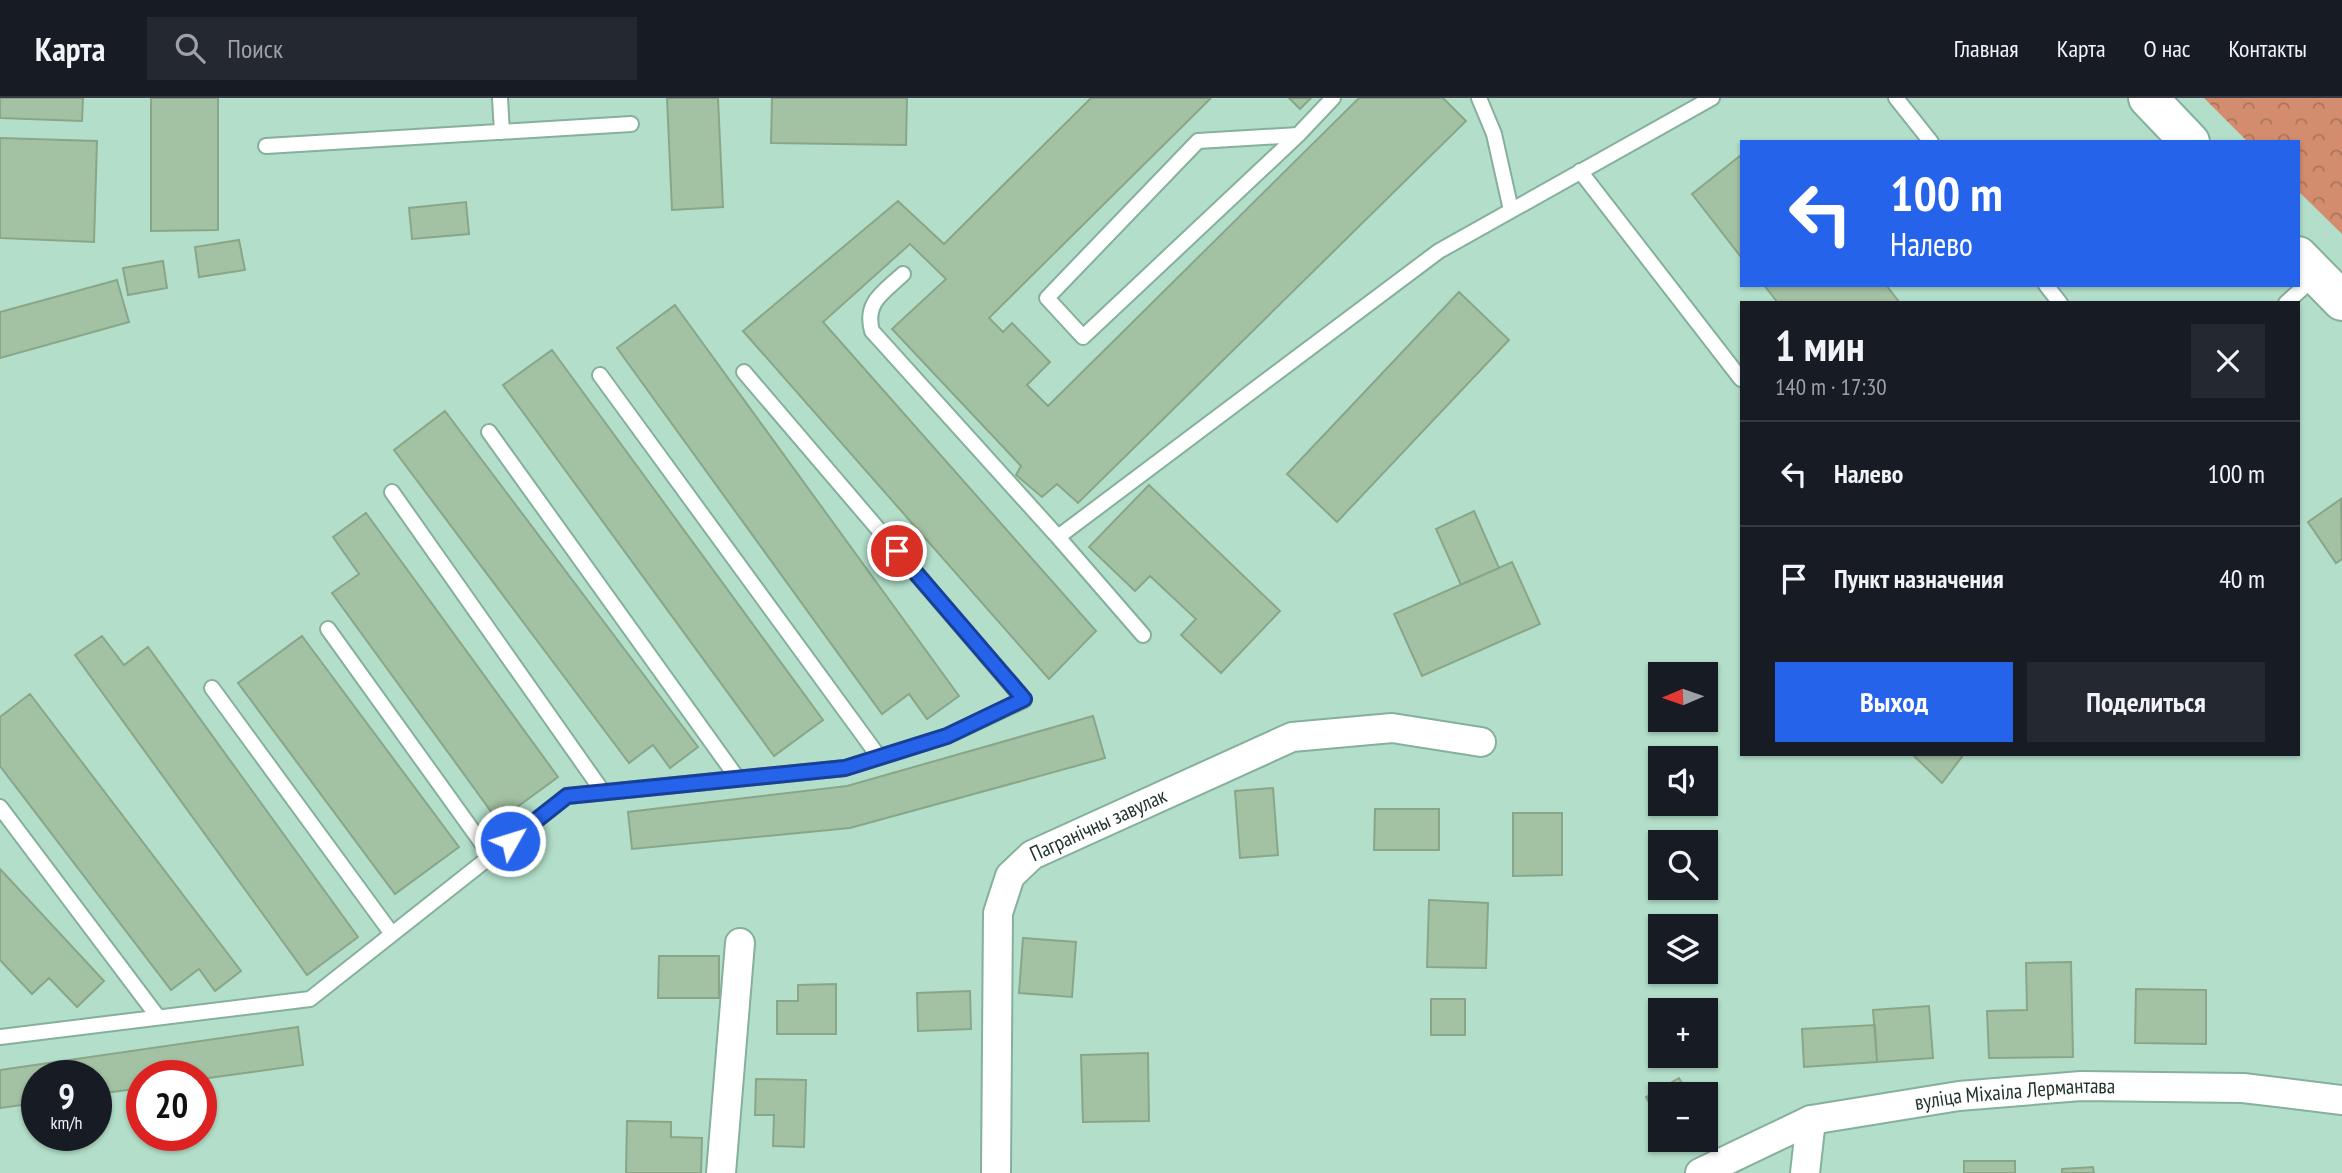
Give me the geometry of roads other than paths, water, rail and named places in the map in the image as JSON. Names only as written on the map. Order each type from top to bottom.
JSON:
[{"type":"main road","points":[[2148,98],[2188,140]]},
{"type":"street","name":"Пагранічны завулак","points":[[996,1173],[998,913],[1010,876],[1032,855],[1292,737],[1392,728],[1481,742]]},
{"type":"street","points":[[720,1173],[740,943]]},
{"type":"street","name":"вуліца Міхаіла Лермантава","points":[[1700,1173],[1811,1121],[1959,1096],[2081,1086],[2243,1088],[2342,1100]]},
{"type":"street","points":[[1805,1173],[1811,1121]]},
{"type":"lane","points":[[500,98],[502,132]]},
{"type":"lane","points":[[1298,135],[1198,141],[1047,298],[1083,337],[1298,135],[1333,98]]},
{"type":"lane","points":[[1479,98],[1494,134],[1511,210]]},
{"type":"lane","points":[[1059,537],[1439,251],[1712,98]]},
{"type":"lane","points":[[1896,98],[1929,140]]},
{"type":"lane","points":[[266,146],[631,124]]},
{"type":"lane","points":[[1580,170],[1740,378]]},
{"type":"lane","points":[[903,274],[873,303],[868,317],[872,331],[1059,537],[1143,635]]},
{"type":"lane","points":[[2289,301],[2319,277]]},
{"type":"lane","points":[[2048,287],[2058,301]]},
{"type":"lane","points":[[0,1037],[310,999],[567,796],[845,768],[947,736],[1024,699],[744,372]]},
{"type":"lane","points":[[600,375],[879,757]]},
{"type":"lane","points":[[489,432],[738,779]]},
{"type":"lane","points":[[391,492],[603,792]]},
{"type":"lane","points":[[328,629],[491,856]]},
{"type":"lane","points":[[212,688],[392,934]]},
{"type":"lane","points":[[0,807],[158,1017]]}]
